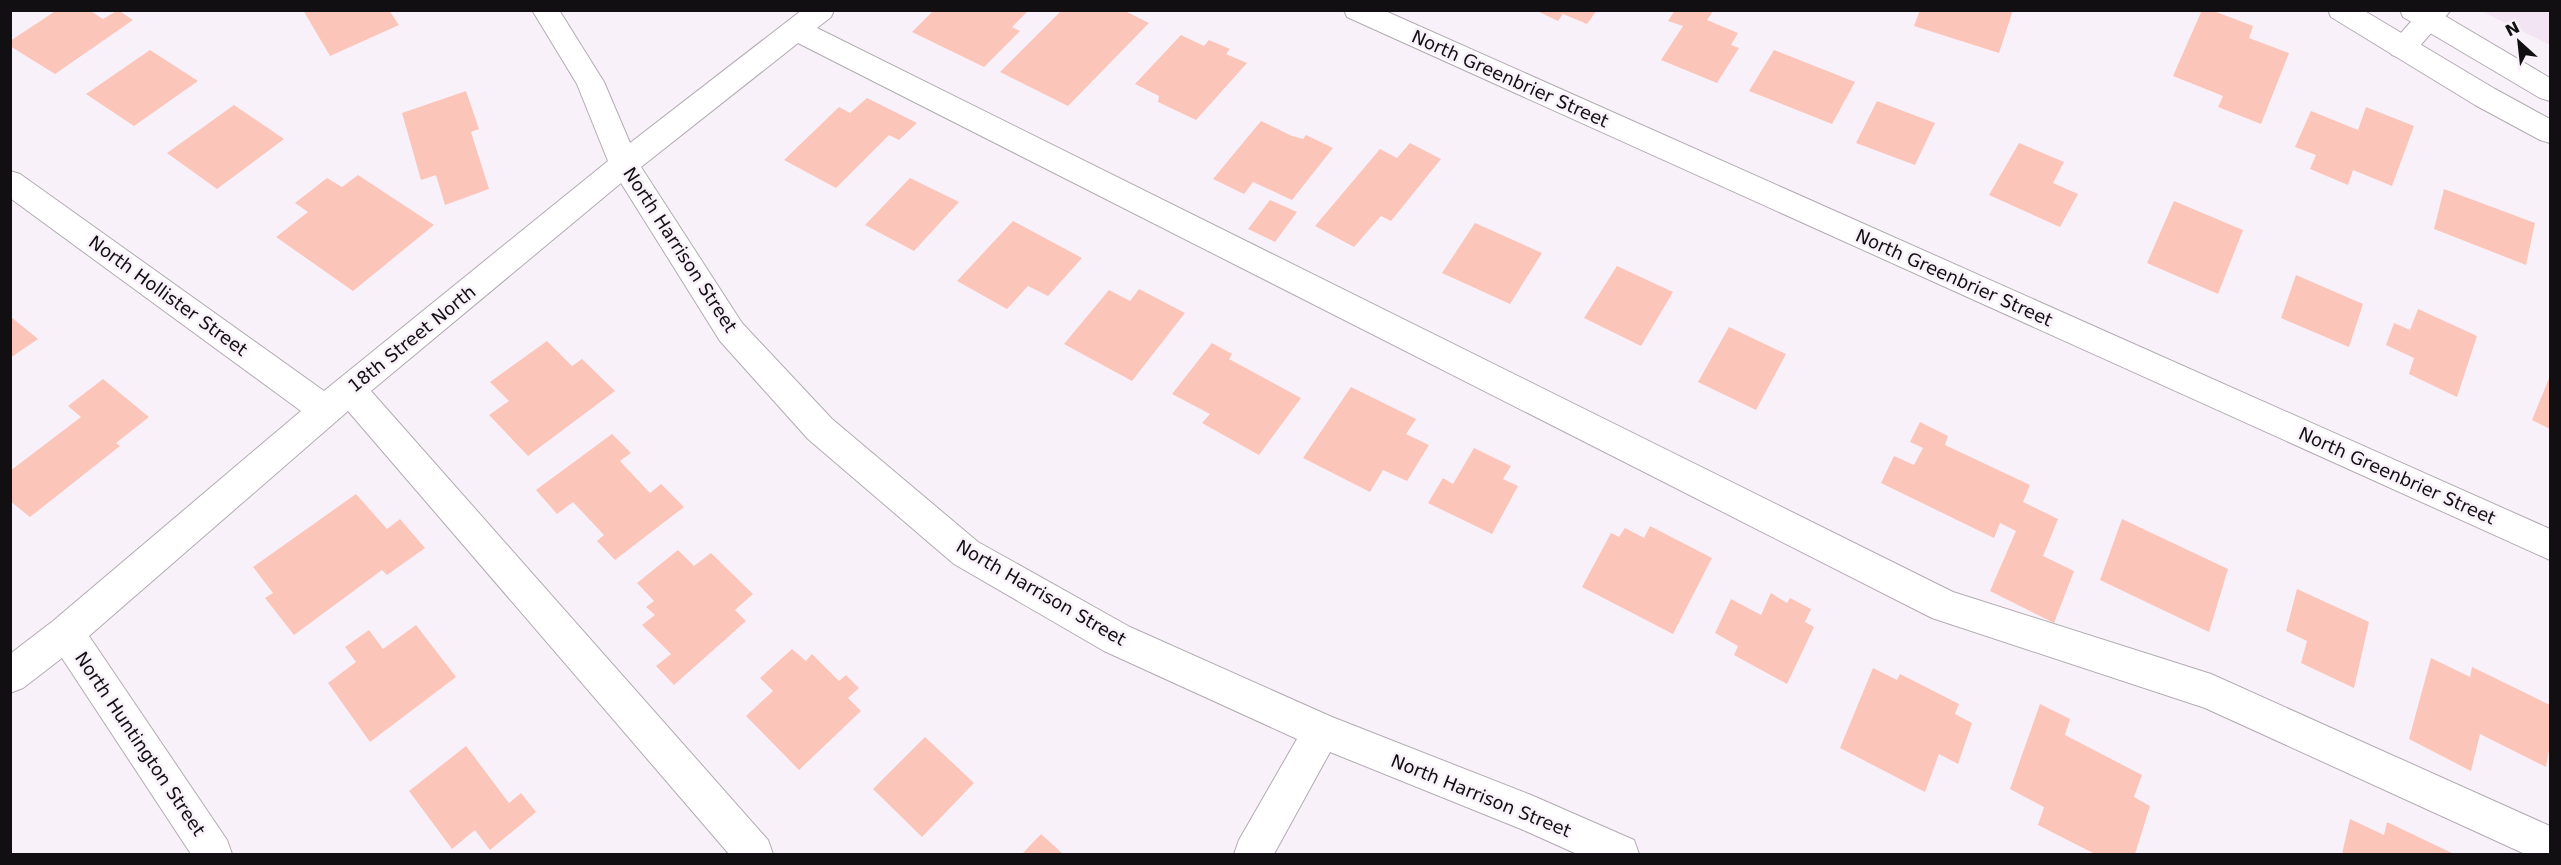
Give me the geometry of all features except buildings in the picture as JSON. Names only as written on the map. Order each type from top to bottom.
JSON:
[{"type":"street","name":"North Harrison Street","points":[[545,10],[590,82],[624,164],[731,332],[820,429],[966,553],[1117,639],[1323,731],[1520,810],[1620,855]]},
{"type":"street","name":"North Greenbrier Street","points":[[1357,10],[2550,545]]},
{"type":"street","points":[[2341,10],[2402,48],[2550,132]]},
{"type":"street","points":[[2402,48],[2427,14],[2550,91]]},
{"type":"street","name":"18th Street North","points":[[10,676],[66,633],[338,400],[624,164],[809,20]]},
{"type":"street","points":[[809,20],[1945,606],[2211,692],[2550,846]]},
{"type":"street","name":"North Hollister Street","points":[[10,182],[338,400],[754,855]]},
{"type":"street","name":"North Huntington Street","points":[[66,633],[213,855]]},
{"type":"street","points":[[1253,855],[1323,731]]},
{"type":"shaded area","points":[[2481,11],[2550,11],[2550,45]]}]
